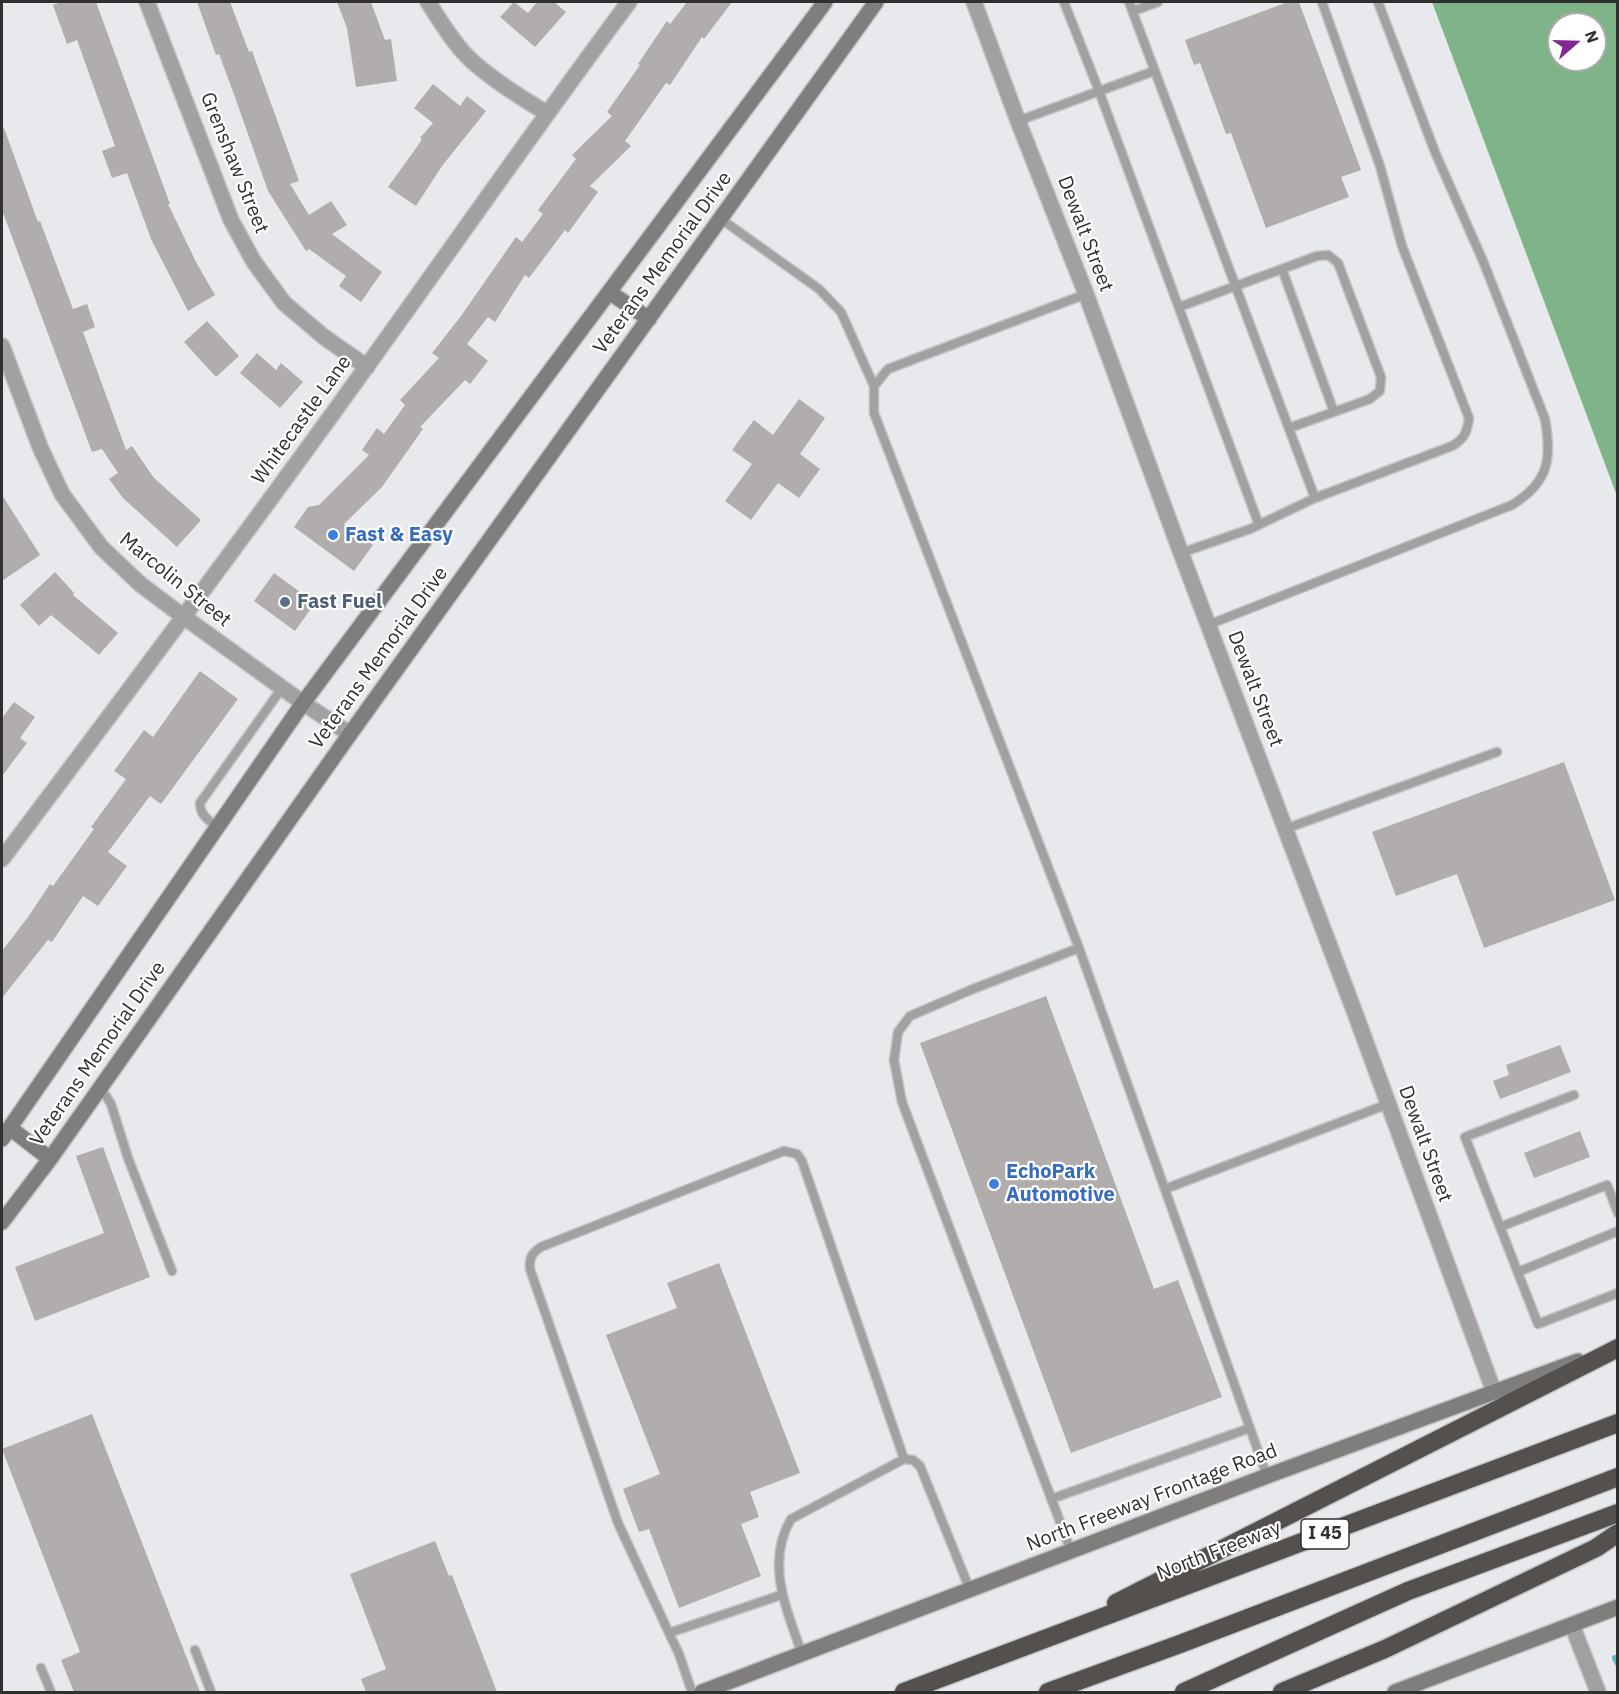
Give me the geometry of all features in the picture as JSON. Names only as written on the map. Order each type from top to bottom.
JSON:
[{"type":"highway","points":[[1032,1646],[1617,1347]]},
{"type":"highway","name":"North Freeway","points":[[904,1692],[1032,1646],[1617,1423]]},
{"type":"highway","points":[[1048,1692],[1617,1477]]},
{"type":"highway","points":[[1184,1692],[1407,1591],[1617,1513]]},
{"type":"highway","points":[[1282,1692],[1385,1649],[1596,1548],[1617,1533]]},
{"type":"main road","name":"Veterans Memorial Drive","points":[[6,1133],[303,703],[825,2]]},
{"type":"main road","name":"Veterans Memorial Drive","points":[[2,1222],[51,1158],[350,734],[876,2]]},
{"type":"main road","points":[[609,292],[649,319]]},
{"type":"main road","points":[[6,1133],[51,1158]]},
{"type":"main road","name":"North Freeway Frontage Road","points":[[702,1692],[1267,1476],[1617,1347]]},
{"type":"main road","points":[[1395,1692],[1617,1607]]},
{"type":"street","name":"Grenshaw Street","points":[[147,2],[231,220],[254,262],[284,303],[324,337],[367,367]]},
{"type":"street","points":[[428,2],[439,21],[472,61],[522,98],[547,112]]},
{"type":"street","name":"Whitecastle Lane","points":[[2,859],[184,617],[367,367],[547,112],[629,2]]},
{"type":"street","name":"Dewalt Street","points":[[974,2],[1086,294],[1494,1392]]},
{"type":"street","name":"Marcolin Street","points":[[2,346],[40,447],[62,494],[101,547],[140,584],[303,703],[350,734]]},
{"type":"street","points":[[1572,1624],[1598,1692]]},
{"type":"lane","points":[[1064,2],[1259,525]]},
{"type":"lane","points":[[1129,2],[1315,498]]},
{"type":"lane","points":[[1133,11],[1158,2]]},
{"type":"lane","points":[[1181,553],[1259,525],[1315,498],[1452,447],[1462,440],[1468,431],[1469,418],[1402,246],[1380,166],[1322,2]]},
{"type":"lane","points":[[1208,626],[1512,505],[1538,483],[1546,465],[1550,446],[1545,419],[1483,261],[1435,152],[1378,2]]},
{"type":"lane","points":[[1018,121],[1154,71]]},
{"type":"lane","points":[[720,219],[819,289],[841,312],[874,386],[874,413],[1079,948],[1267,1476]]},
{"type":"lane","points":[[1179,307],[1317,256],[1328,255],[1338,263],[1382,377],[1380,391],[1371,399],[1289,428]]},
{"type":"lane","points":[[1282,269],[1334,412]]},
{"type":"lane","points":[[874,386],[888,369],[1086,294]]},
{"type":"lane","points":[[218,827],[204,817],[200,810],[200,802],[282,688]]},
{"type":"lane","points":[[1285,829],[1497,752]]},
{"type":"lane","points":[[1071,1551],[902,1102],[894,1060],[898,1032],[910,1016],[973,988],[1079,948]]},
{"type":"lane","points":[[100,1088],[111,1104],[128,1158],[172,1271]]},
{"type":"lane","points":[[1574,1095],[1465,1137],[1538,1324],[1617,1293]]},
{"type":"lane","points":[[1165,1189],[1388,1104]]},
{"type":"lane","points":[[692,1692],[679,1654],[618,1523],[530,1269],[529,1260],[533,1253],[552,1242],[784,1151],[797,1154],[802,1161],[904,1459]]},
{"type":"lane","points":[[1500,1227],[1607,1185],[1617,1213]]},
{"type":"lane","points":[[1518,1272],[1617,1232]]},
{"type":"lane","points":[[1051,1498],[1250,1428]]},
{"type":"lane","points":[[802,1654],[781,1594],[778,1575],[784,1531],[791,1519],[904,1459],[913,1460],[920,1466],[970,1590]]},
{"type":"lane","points":[[669,1633],[781,1594]]},
{"type":"lane","points":[[195,1650],[211,1692]]},
{"type":"lane","points":[[41,1668],[51,1692]]},
{"type":"green space","points":[[1432,2],[1617,2],[1617,496]]},
{"type":"building","points":[[62,2],[96,2],[170,204],[168,204],[215,295],[188,311],[151,239],[127,173],[112,178],[102,151],[115,146],[77,40],[67,44],[53,5]]},
{"type":"building","points":[[197,2],[230,2],[249,52],[252,51],[299,181],[290,184],[309,215],[331,201],[347,225],[332,234],[382,272],[361,302],[339,286],[346,276],[309,249],[306,251],[268,191],[219,54],[216,55]]},
{"type":"building","points":[[337,2],[371,2],[385,40],[391,39],[397,81],[356,87],[347,28]]},
{"type":"building","points":[[514,2],[528,13],[537,2],[554,2],[566,12],[535,47],[500,17]]},
{"type":"building","points":[[687,2],[732,2],[704,39],[702,37],[670,85],[666,83],[625,141],[631,146],[590,186],[598,192],[568,233],[565,230],[529,278],[525,275],[495,322],[488,317],[467,344],[488,361],[470,384],[465,380],[420,427],[423,429],[382,487],[344,524],[373,545],[354,571],[294,527],[308,507],[319,505],[369,455],[362,450],[377,428],[384,434],[405,405],[400,400],[439,358],[432,353],[516,237],[522,242],[543,214],[538,210],[576,159],[572,155],[612,116],[607,112],[640,65],[638,64],[667,21],[670,24]]},
{"type":"building","points":[[1288,2],[1299,2],[1361,170],[1341,177],[1349,197],[1266,228],[1231,133],[1226,134],[1200,63],[1194,65],[1185,40]]},
{"type":"building","points":[[433,84],[460,106],[467,96],[486,111],[442,166],[416,206],[388,187],[419,144],[422,139],[420,138],[433,123],[414,108]]},
{"type":"building","points":[[4,128],[73,309],[87,304],[95,327],[83,332],[126,450],[132,446],[154,478],[201,520],[177,547],[123,498],[109,479],[118,473],[102,449],[92,452],[2,210],[2,129]]},
{"type":"building","points":[[207,321],[239,356],[216,377],[184,342]]},
{"type":"building","points":[[257,353],[276,370],[281,363],[303,382],[280,408],[240,373]]},
{"type":"building","points":[[799,399],[825,418],[800,454],[820,469],[799,498],[778,483],[751,520],[725,501],[752,464],[732,450],[754,420],[773,435]]},
{"type":"building","points":[[2,495],[40,555],[2,581]]},
{"type":"building","points":[[55,572],[74,593],[73,595],[118,633],[99,655],[51,615],[39,626],[20,605]]},
{"type":"building","name":"Fast Fuel","points":[[274,573],[315,603],[295,631],[254,601]]},
{"type":"building","points":[[200,671],[238,699],[161,804],[150,796],[108,852],[127,866],[98,906],[83,896],[52,942],[48,940],[2,998],[2,951],[50,884],[53,886],[94,829],[91,827],[126,779],[114,771],[144,730],[153,737]]},
{"type":"building","points":[[14,702],[35,717],[20,738],[27,743],[2,776],[2,718]]},
{"type":"building","points":[[1564,762],[1615,900],[1484,948],[1457,874],[1396,896],[1372,832]]},
{"type":"building","points":[[1046,996],[1154,1289],[1178,1280],[1222,1397],[1071,1453],[920,1043]]},
{"type":"building","points":[[1560,1045],[1571,1072],[1500,1099],[1493,1081],[1509,1075],[1506,1065]]},
{"type":"building","points":[[1580,1131],[1590,1157],[1534,1178],[1524,1153]]},
{"type":"building","points":[[103,1147],[150,1277],[35,1321],[15,1267],[104,1233],[76,1156]]},
{"type":"building","points":[[719,1263],[800,1473],[750,1492],[759,1517],[741,1524],[761,1576],[679,1608],[649,1529],[639,1532],[623,1489],[660,1474],[606,1335],[677,1308],[667,1283]]},
{"type":"building","points":[[92,1414],[200,1692],[74,1692],[61,1660],[80,1652],[2,1449]]},
{"type":"building","points":[[435,1541],[449,1576],[452,1575],[497,1692],[366,1692],[361,1679],[386,1669],[350,1574]]},
{"type":"waterway","points":[[1615,1658],[1618,1664]]},
{"type":"place","name":"Fast & Easy","points":[[333,535]]},
{"type":"place","name":"Fast Fuel","points":[[285,602]]},
{"type":"place","name":"EchoPark Automotive","points":[[994,1184]]}]
